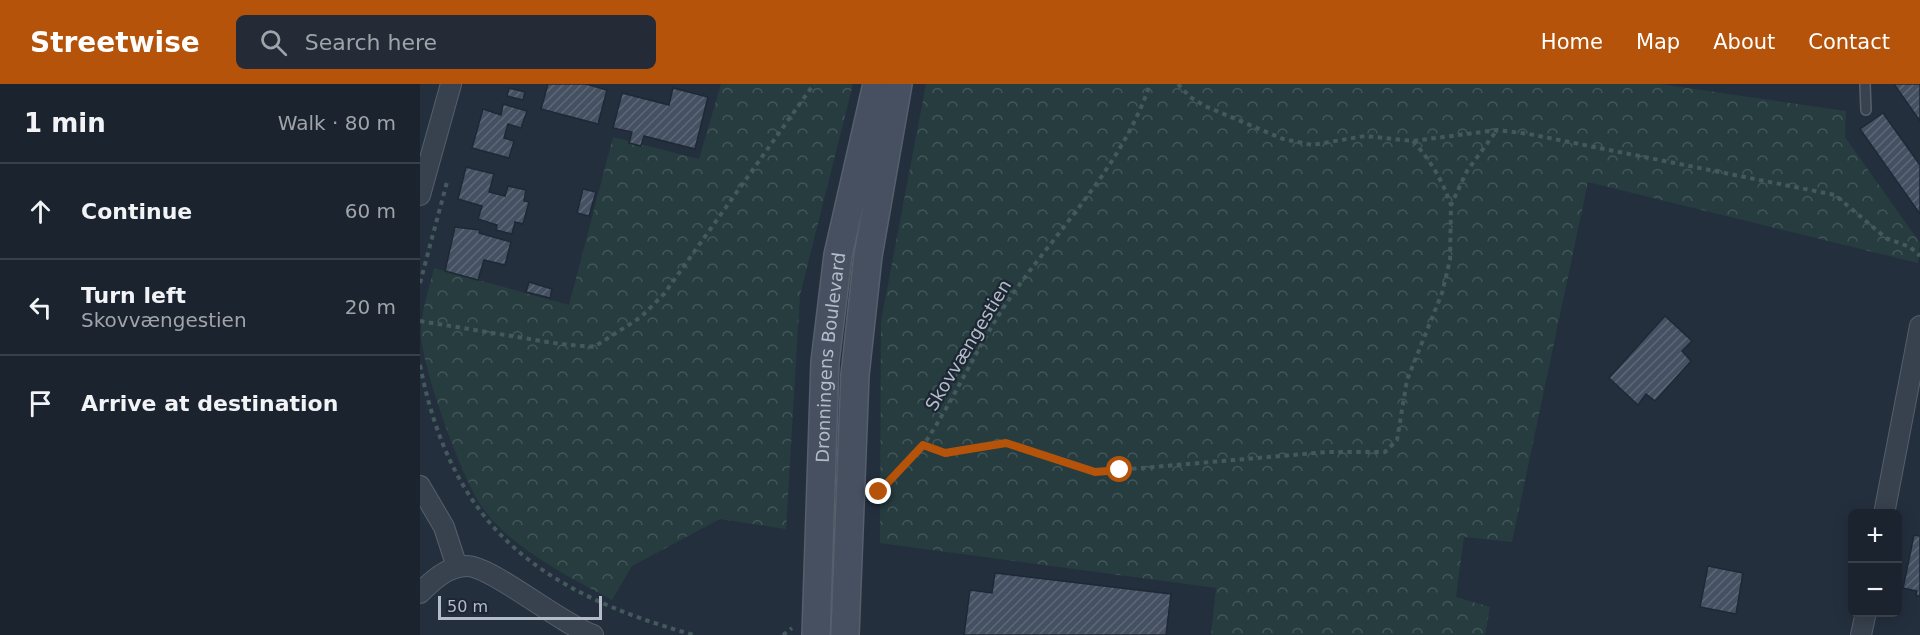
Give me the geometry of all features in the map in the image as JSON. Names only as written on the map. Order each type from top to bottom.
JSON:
[{"type":"main road","name":"Dronningens Boulevard","points":[[816,635],[825,362],[838,255],[877,84]]},
{"type":"main road","name":"Dronningens Boulevard","points":[[845,635],[855,375],[868,256],[898,84]]},
{"type":"street","points":[[420,195],[426,151],[451,84]]},
{"type":"street","points":[[1885,509],[1920,326]]},
{"type":"street","points":[[420,486],[444,527],[457,567]]},
{"type":"street","points":[[420,593],[435,578],[457,567],[470,566],[492,575],[547,611],[593,635]]},
{"type":"street","points":[[1861,635],[1865,617]]},
{"type":"lane","points":[[1865,84],[1866,110]]},
{"type":"path","points":[[420,321],[560,344],[594,347],[614,337],[641,317],[664,294],[814,84]]},
{"type":"path","name":"Skovvængestien","points":[[872,512],[879,492],[923,445],[1009,300],[1103,174],[1128,132],[1150,84]]},
{"type":"path","points":[[1178,84],[1190,97],[1205,106],[1283,139],[1312,145],[1365,136],[1413,141],[1497,130],[1529,134],[1834,195],[1886,238],[1910,247],[1920,256]]},
{"type":"path","points":[[1451,205],[1467,171],[1497,130]]},
{"type":"path","points":[[923,445],[945,453],[1006,443],[1095,472],[1327,452],[1385,452],[1397,440],[1407,380],[1442,293],[1450,260],[1451,205],[1442,180],[1430,159],[1413,141]]},
{"type":"path","points":[[420,283],[449,175]]},
{"type":"path","points":[[420,365],[424,388],[447,459],[472,503],[501,536],[540,568],[597,603],[693,635]]},
{"type":"green space","points":[[721,84],[853,84],[800,295],[786,529],[720,519],[632,566],[612,600],[529,552],[501,529],[480,504],[453,447],[436,397],[421,336],[423,311],[434,268],[569,305],[613,137],[699,159]]},
{"type":"green space","points":[[926,84],[1660,84],[1846,111],[1845,137],[1920,243],[1918,263],[1588,182],[1512,542],[1464,537],[1456,597],[1490,607],[1485,635],[1211,635],[1216,588],[880,543],[881,321]]},
{"type":"building","points":[[548,84],[586,84],[607,90],[598,124],[541,109]]},
{"type":"building","points":[[1894,84],[1920,84],[1920,121]]},
{"type":"building","points":[[509,88],[525,92],[523,100],[507,96]]},
{"type":"building","points":[[673,88],[708,97],[695,149],[644,136],[641,146],[629,143],[632,132],[613,128],[622,93],[669,105]]},
{"type":"building","points":[[503,104],[527,111],[521,128],[508,124],[504,138],[514,141],[509,158],[472,148],[483,109],[501,115]]},
{"type":"building","points":[[1883,113],[1920,165],[1920,214],[1860,129]]},
{"type":"building","points":[[466,167],[494,174],[489,192],[505,196],[508,186],[526,190],[524,201],[529,202],[523,224],[515,222],[512,234],[496,230],[497,225],[478,219],[482,206],[458,199]]},
{"type":"building","points":[[583,189],[596,192],[589,216],[577,213]]},
{"type":"building","points":[[455,227],[480,230],[479,233],[511,242],[505,265],[484,260],[478,280],[445,271]]},
{"type":"building","points":[[529,282],[552,289],[550,298],[526,292]]},
{"type":"building","points":[[1665,316],[1692,341],[1682,351],[1691,361],[1655,401],[1646,394],[1638,405],[1609,378]]},
{"type":"building","points":[[1914,535],[1920,536],[1920,596],[1916,596],[1917,591],[1903,588]]},
{"type":"building","points":[[1708,566],[1743,573],[1736,614],[1700,607]]},
{"type":"building","points":[[995,573],[1171,594],[1166,635],[964,635],[970,590],[992,593]]},
{"type":"route","points":[[879,492],[923,445],[945,453],[1006,443],[1095,472],[1120,470]]}]
